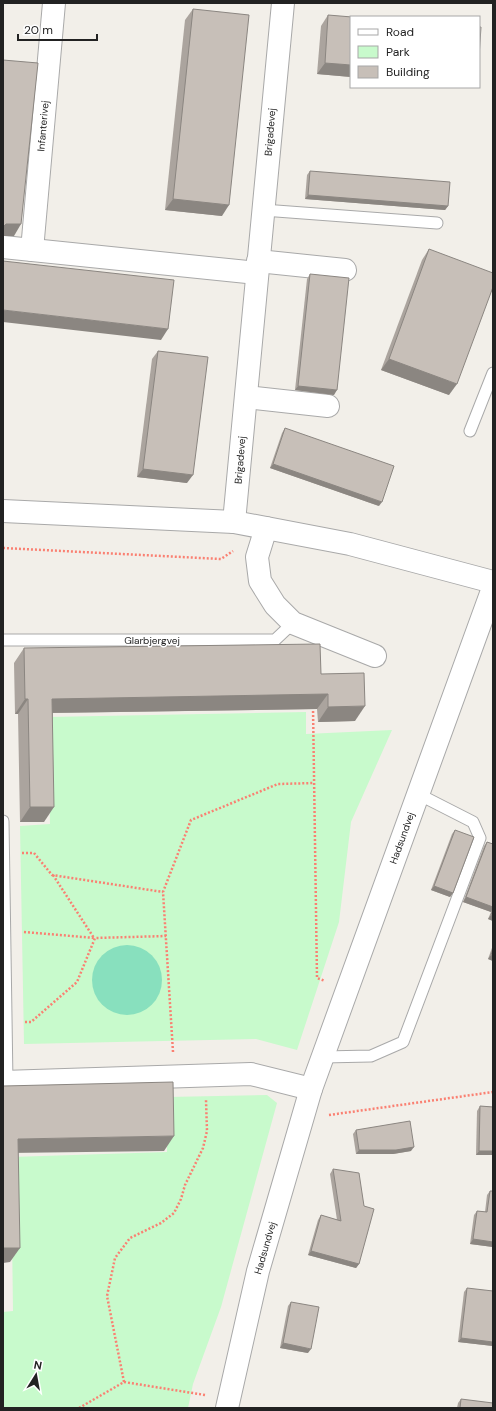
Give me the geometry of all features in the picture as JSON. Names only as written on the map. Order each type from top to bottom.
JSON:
[{"type":"street","name":"Infanterivej","points":[[32,250],[54,3]]},
{"type":"street","name":"Brigadevej","points":[[234,522],[283,3]]},
{"type":"street","points":[[3,247],[258,267],[345,270]]},
{"type":"street","points":[[246,398],[328,406]]},
{"type":"street","points":[[3,511],[234,522],[350,544],[493,582]]},
{"type":"street","points":[[266,528],[258,557],[260,581],[275,605],[293,623],[375,656]]},
{"type":"street","name":"Hadsundvej","points":[[228,1403],[258,1271],[311,1089],[493,588]]},
{"type":"street","points":[[5,1082],[251,1074],[311,1089]]},
{"type":"lane","points":[[263,210],[437,223]]},
{"type":"lane","points":[[470,431],[493,373]]},
{"type":"lane","name":"Glarbjergvej","points":[[3,640],[275,640],[293,623]]},
{"type":"lane","points":[[323,1057],[371,1056],[403,1042],[480,838],[473,822],[418,794]]},
{"type":"lane","points":[[3,821],[6,1022],[5,1082]]},
{"type":"path","points":[[3,548],[221,560],[234,550]]},
{"type":"path","points":[[313,705],[317,978],[347,989]]},
{"type":"path","points":[[175,1076],[163,892],[191,820],[278,784],[314,783]]},
{"type":"path","points":[[4,854],[34,853],[52,875],[95,938]]},
{"type":"path","points":[[52,875],[163,892]]},
{"type":"path","points":[[5,931],[95,938],[166,936]]},
{"type":"path","points":[[6,1022],[31,1022],[77,982],[95,938]]},
{"type":"path","points":[[124,1382],[107,1296],[115,1258],[130,1238],[161,1223],[174,1213],[181,1199],[185,1185],[203,1148],[207,1131],[206,1075]]},
{"type":"path","points":[[303,1119],[493,1092]]},
{"type":"path","points":[[79,1408],[124,1382],[228,1403]]},
{"type":"green space","points":[[306,712],[306,734],[392,730],[351,822],[339,922],[297,1050],[256,1039],[24,1044],[20,826],[50,824],[48,717]]},
{"type":"green space","points":[[127,945],[146,951],[156,961],[162,980],[156,999],[146,1009],[127,1015],[108,1009],[98,999],[92,980],[98,961],[108,951]]},
{"type":"green space","points":[[267,1095],[277,1103],[221,1307],[193,1384],[188,1408],[3,1408],[3,1312],[13,1311],[11,1157],[167,1152],[167,1097]]},
{"type":"building","points":[[193,9],[249,15],[229,205],[173,199]]},
{"type":"building","points":[[328,15],[350,17],[350,65],[325,63]]},
{"type":"building","points":[[3,60],[38,63],[21,224],[6,224],[3,227]]},
{"type":"building","points":[[310,171],[450,182],[448,206],[308,195]]},
{"type":"building","points":[[429,249],[493,273],[493,287],[457,384],[389,359]]},
{"type":"building","points":[[3,261],[174,280],[168,329],[3,310]]},
{"type":"building","points":[[310,274],[349,278],[337,390],[298,386]]},
{"type":"building","points":[[158,351],[208,357],[193,475],[143,469]]},
{"type":"building","points":[[285,428],[394,466],[382,502],[273,464]]},
{"type":"building","points":[[320,644],[321,674],[364,673],[365,706],[328,707],[328,694],[52,699],[54,807],[30,807],[28,699],[25,699],[24,648]]},
{"type":"building","points":[[455,830],[474,837],[453,893],[434,886]]},
{"type":"building","points":[[487,842],[493,844],[493,907],[466,897]]},
{"type":"building","points":[[173,1082],[174,1136],[18,1139],[20,1248],[3,1248],[3,1086]]},
{"type":"building","points":[[480,1106],[493,1107],[493,1151],[479,1151]]},
{"type":"building","points":[[410,1121],[414,1147],[396,1150],[359,1150],[356,1130]]},
{"type":"building","points":[[333,1169],[359,1173],[364,1206],[374,1209],[359,1264],[311,1251],[321,1215],[341,1221]]},
{"type":"building","points":[[490,1191],[493,1191],[493,1242],[473,1239],[477,1211],[487,1212]]},
{"type":"building","points":[[467,1288],[493,1291],[493,1342],[461,1338]]},
{"type":"building","points":[[291,1302],[319,1307],[311,1349],[283,1343]]},
{"type":"building","points":[[461,1399],[493,1403],[493,1408],[460,1408]]}]
